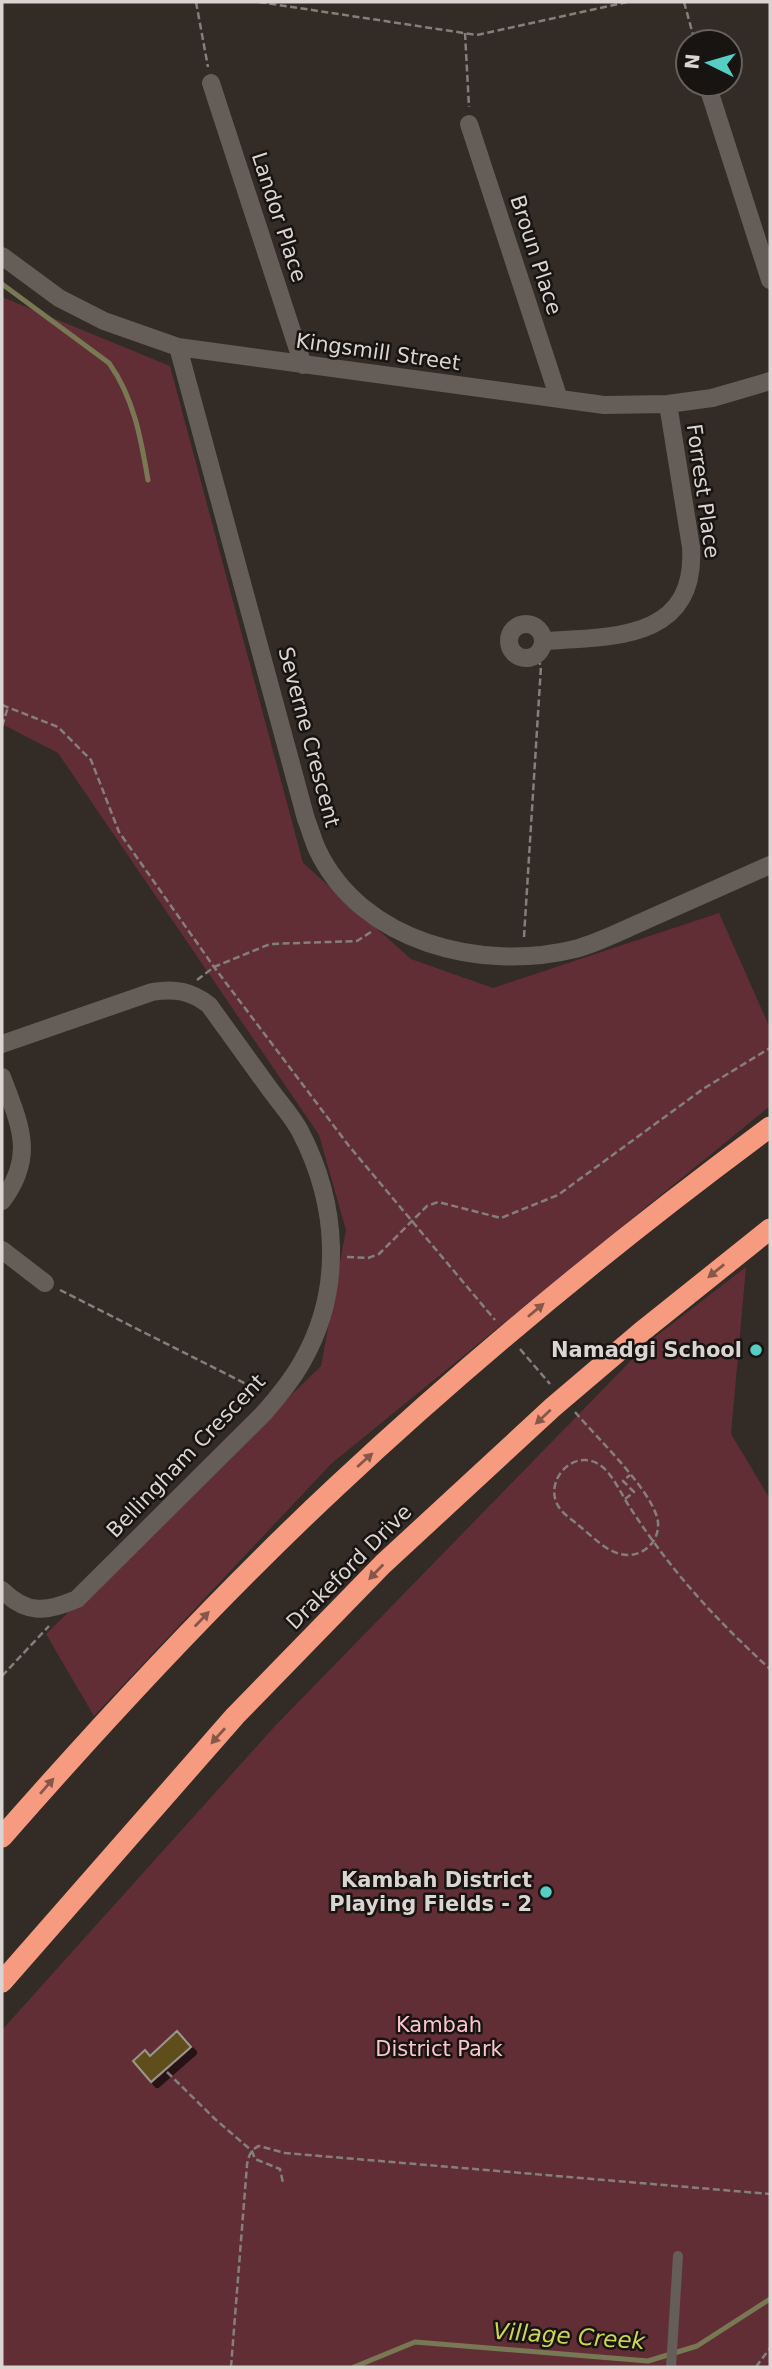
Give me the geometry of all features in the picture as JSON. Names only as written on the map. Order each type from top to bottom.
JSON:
[{"type":"highway","points":[[2,1837],[163,1659],[338,1485],[464,1370],[592,1263],[770,1127]]},
{"type":"highway","name":"Drakeford Drive","points":[[2,1982],[235,1716],[383,1564],[554,1407],[640,1333],[770,1229]]},
{"type":"street","name":"Landor Place","points":[[211,83],[303,365]]},
{"type":"street","points":[[712,98],[770,280]]},
{"type":"street","name":"Broun Place","points":[[470,124],[559,399]]},
{"type":"street","name":"Kingsmill Street","points":[[2,256],[48,291],[104,321],[178,347],[604,405],[668,404],[712,398],[770,381]]},
{"type":"street","name":"Severne Crescent","points":[[178,347],[306,819],[318,850],[336,879],[360,905],[407,935],[443,948],[481,956],[520,958],[564,951],[594,942],[770,865]]},
{"type":"street","name":"Forrest Place","points":[[539,648],[632,633],[655,623],[674,608],[687,590],[692,568],[691,547],[668,404]]},
{"type":"street","name":"Bellingham Crescent","points":[[2,1044],[152,992],[183,990],[198,996],[209,1005],[299,1129],[323,1186],[331,1226],[332,1266],[325,1306],[312,1344],[276,1399],[77,1599],[54,1609],[41,1610],[25,1607],[2,1590]]},
{"type":"street","points":[[2,1077],[18,1121],[23,1144],[16,1179],[2,1201]]},
{"type":"street","points":[[2,1250],[45,1283]]},
{"type":"lane","points":[[671,2367],[678,2256]]},
{"type":"path","points":[[196,2],[211,83]]},
{"type":"path","points":[[259,2],[477,35],[627,2]]},
{"type":"path","points":[[684,2],[691,28]]},
{"type":"path","points":[[465,33],[470,124]]},
{"type":"path","points":[[520,958],[541,666],[539,648]]},
{"type":"path","points":[[2,705],[58,727],[91,760],[119,832],[214,967],[349,1146],[496,1321]]},
{"type":"path","points":[[2,726],[8,707]]},
{"type":"path","points":[[193,982],[214,967],[270,944],[357,941],[380,926]]},
{"type":"path","points":[[368,1258],[379,1254],[427,1206],[438,1202],[501,1218],[558,1195],[703,1089],[770,1048]]},
{"type":"path","points":[[45,1283],[276,1399]]},
{"type":"path","points":[[514,1342],[550,1383]]},
{"type":"path","points":[[568,1404],[648,1498],[657,1517],[656,1536],[645,1550],[627,1556],[618,1554],[569,1517],[556,1503],[555,1483],[566,1467],[575,1462],[594,1462],[603,1467],[625,1500],[661,1555],[696,1597],[770,1669]]},
{"type":"path","points":[[625,1500],[634,1492],[623,1481],[630,1475]]},
{"type":"path","points":[[2,1675],[54,1620]]},
{"type":"path","points":[[167,2072],[252,2151],[255,2159],[280,2169],[283,2183]]},
{"type":"path","points":[[231,2367],[247,2165],[252,2151],[259,2146],[285,2153],[770,2193]]},
{"type":"path","points":[[756,2367],[770,2348]]},
{"type":"green space","points":[[2,297],[170,366],[303,863],[411,959],[493,988],[719,913],[770,1028],[770,1106],[331,1464],[94,1716],[46,1634],[321,1366],[346,1230],[319,1135],[58,753],[2,724]]},
{"type":"green space","name":"Kambah District Park","points":[[746,1267],[731,1434],[770,1499],[770,2367],[2,2367],[2,2030],[275,1726],[650,1341]]},
{"type":"building","points":[[177,2031],[191,2047],[151,2082],[133,2061],[145,2050],[150,2056]]},
{"type":"waterway","points":[[2,284],[109,363],[125,390],[139,434],[148,480]]},
{"type":"waterway","name":"Village Creek","points":[[354,2367],[415,2342],[648,2361],[697,2346],[770,2299]]},
{"type":"place","name":"Namadgi School","points":[[756,1350]]},
{"type":"place","name":"Kambah District Playing Fields - 2","points":[[546,1892]]}]
